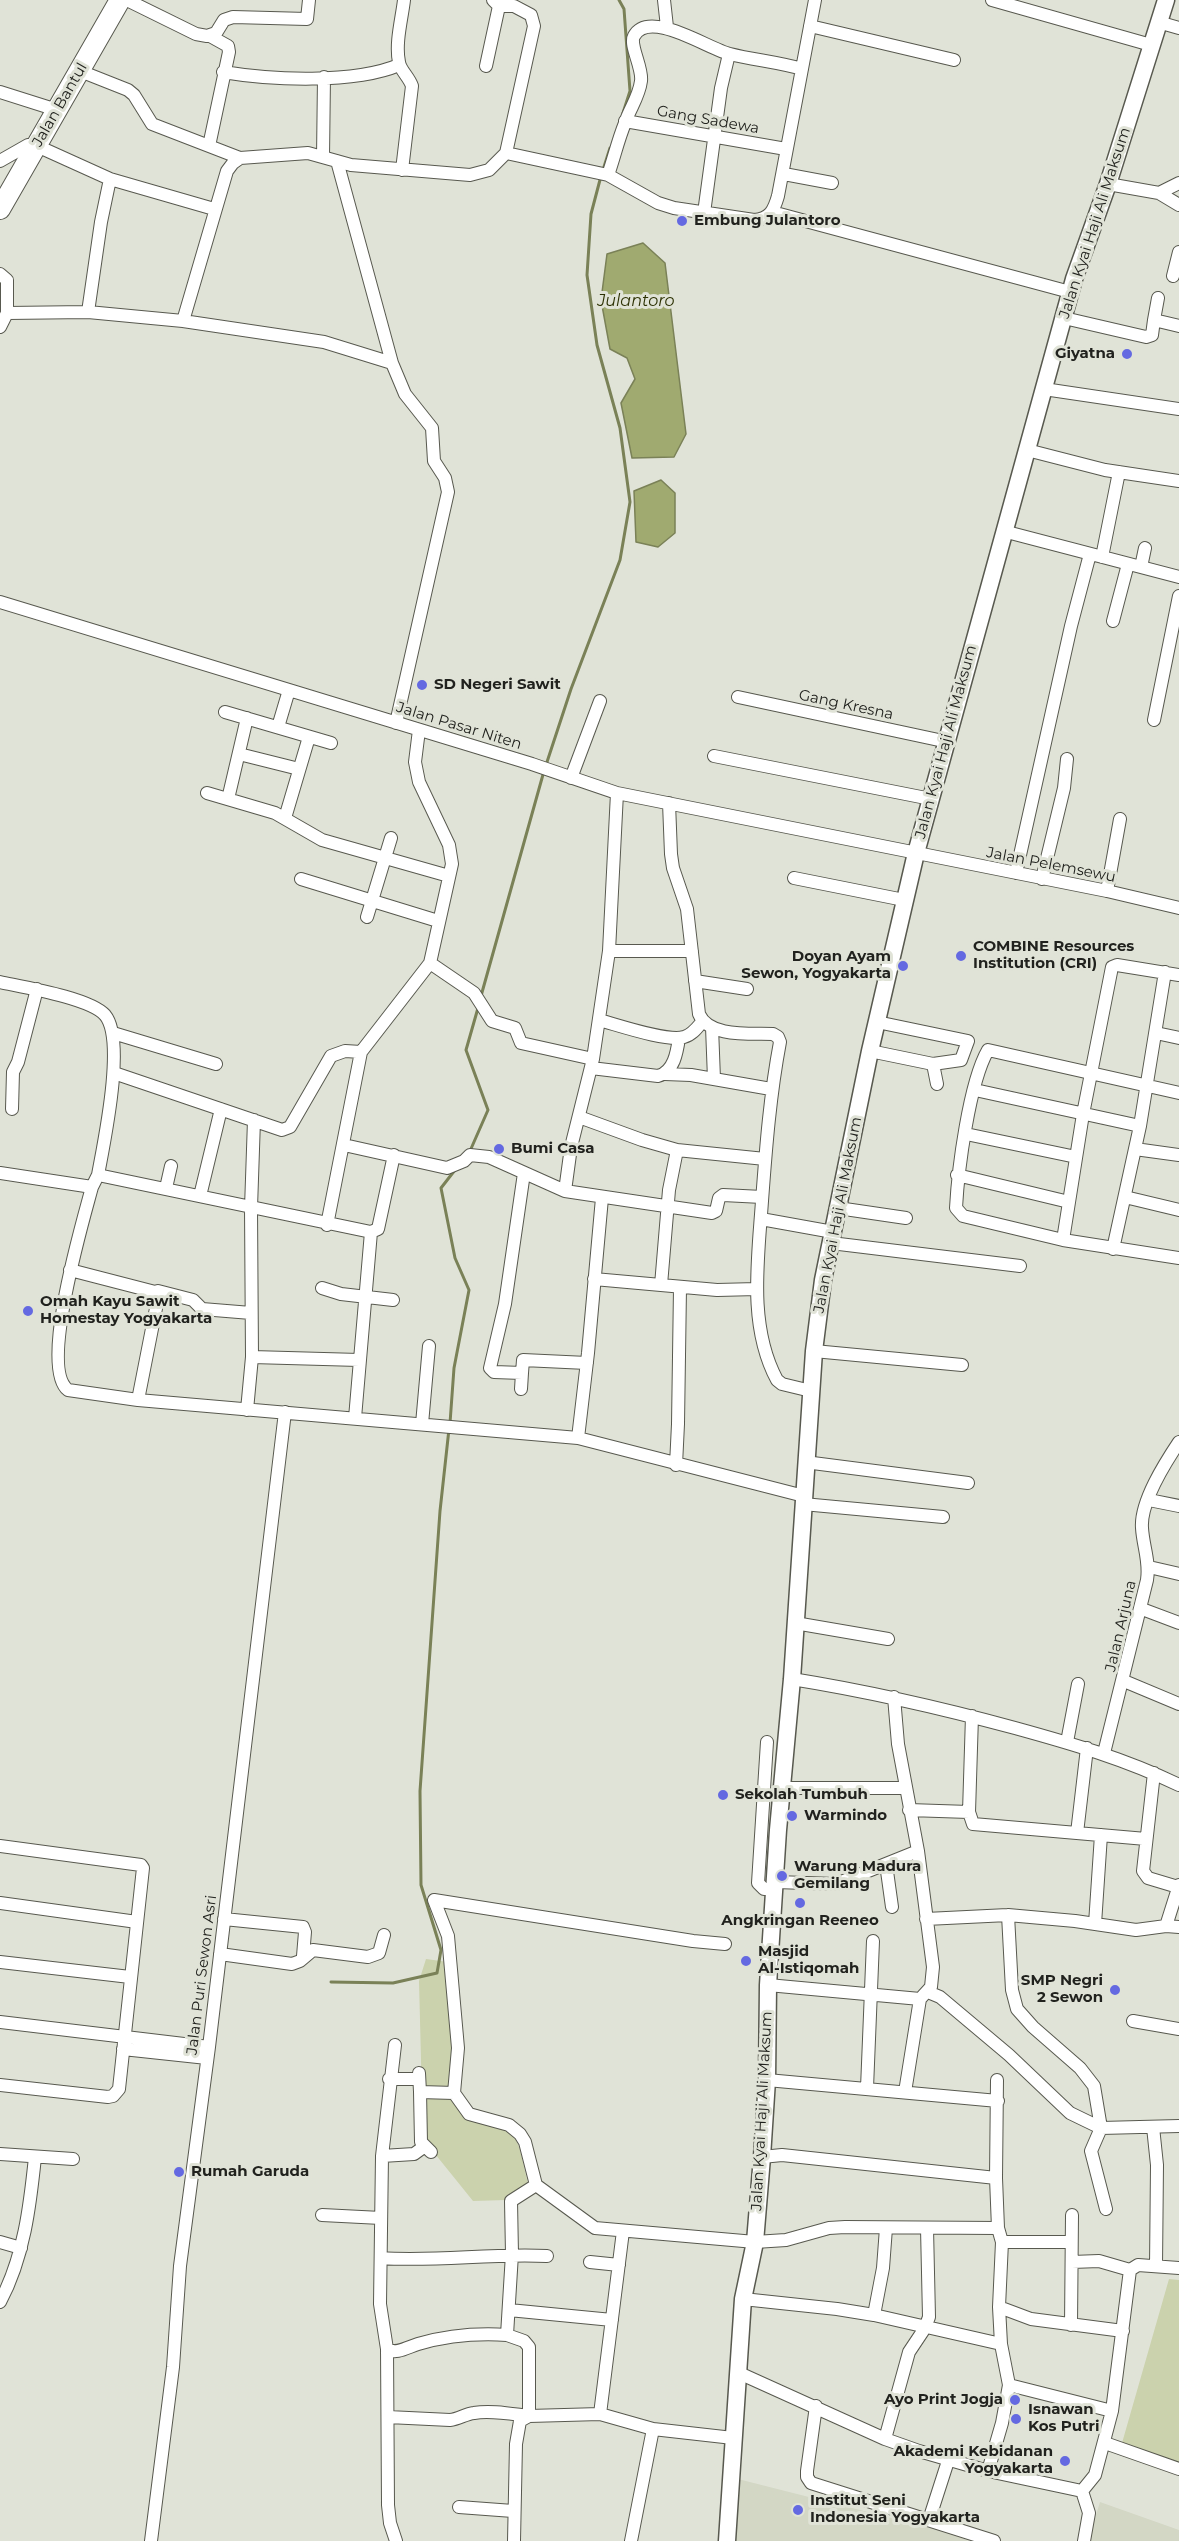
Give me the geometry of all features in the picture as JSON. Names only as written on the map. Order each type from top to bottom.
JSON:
[{"type":"main road","name":"Jalan Bantul","points":[[0,209],[120,0]]},
{"type":"street","points":[[127,0],[196,34],[210,36],[228,46],[208,146]]},
{"type":"street","points":[[210,36],[216,33],[224,20],[233,17],[307,19],[309,0]]},
{"type":"street","points":[[402,170],[412,86],[407,74],[399,65],[398,55],[404,0]]},
{"type":"street","points":[[664,0],[667,27]]},
{"type":"street","points":[[506,153],[601,173],[663,205],[754,220],[765,218],[772,212],[783,174],[815,0]]},
{"type":"street","points":[[992,0],[1151,45]]},
{"type":"street","name":"Jalan Kyai Haji Ali Maksum","points":[[726,2541],[743,2299],[755,2242],[762,2157],[767,2080],[768,1985],[778,1830],[792,1679],[814,1351],[823,1280],[870,1051],[916,853],[1070,292],[1108,184],[1166,0]]},
{"type":"street","points":[[80,71],[134,94],[152,124],[240,158],[302,153],[337,161],[459,175],[477,174],[489,170],[506,153],[534,26],[531,15],[514,3],[496,3],[486,66]]},
{"type":"street","points":[[1158,22],[1179,28]]},
{"type":"street","points":[[810,26],[954,60]]},
{"type":"street","points":[[601,173],[637,98],[642,79],[632,42],[634,36],[647,28],[667,27],[729,54],[770,60],[802,69]]},
{"type":"street","points":[[704,213],[714,137],[729,54]]},
{"type":"street","points":[[223,72],[249,76],[324,77],[375,73],[399,65]]},
{"type":"street","points":[[322,157],[324,77]]},
{"type":"street","points":[[0,92],[57,110]]},
{"type":"street","name":"Gang Sadewa","points":[[625,121],[786,149]]},
{"type":"street","points":[[0,161],[28,145],[37,146],[110,179],[214,209]]},
{"type":"street","points":[[183,321],[227,171],[240,158]]},
{"type":"street","points":[[337,161],[392,363],[405,394],[432,428],[434,461],[447,486],[440,529],[396,723]]},
{"type":"street","points":[[783,174],[832,183]]},
{"type":"street","points":[[88,312],[101,222],[110,179]]},
{"type":"street","points":[[1159,193],[1179,183]]},
{"type":"street","points":[[1108,184],[1159,193],[1179,205]]},
{"type":"street","points":[[772,212],[1070,292]]},
{"type":"street","points":[[1173,276],[1179,252]]},
{"type":"street","points":[[0,274],[7,280],[7,313],[0,327]]},
{"type":"street","points":[[1064,318],[1146,337],[1152,335],[1158,298]]},
{"type":"street","points":[[7,313],[88,312],[183,321],[324,342],[392,363]]},
{"type":"street","points":[[1154,320],[1179,326]]},
{"type":"street","points":[[1044,389],[1179,409]]},
{"type":"street","points":[[1026,450],[1119,472],[1179,481]]},
{"type":"street","points":[[1016,873],[1071,626],[1096,556],[1119,472]]},
{"type":"street","points":[[1003,531],[1179,576]]},
{"type":"street","points":[[1141,567],[1145,548]]},
{"type":"street","points":[[1113,621],[1128,564]]},
{"type":"street","points":[[1154,720],[1179,596]]},
{"type":"street","name":"Jalan Pasar Niten","points":[[0,602],[532,764],[617,793],[916,853]]},
{"type":"street","points":[[279,728],[289,690]]},
{"type":"street","name":"Gang Kresna","points":[[738,697],[948,742]]},
{"type":"street","points":[[571,778],[600,701]]},
{"type":"street","points":[[225,712],[331,743]]},
{"type":"street","points":[[228,799],[247,718]]},
{"type":"street","points":[[327,1225],[361,1052],[430,963],[449,876],[451,849],[426,801],[417,773],[415,755],[419,730]]},
{"type":"street","points":[[285,818],[309,737]]},
{"type":"street","points":[[239,754],[299,769]]},
{"type":"street","points":[[714,756],[931,799]]},
{"type":"street","points":[[1042,879],[1064,788],[1067,759]]},
{"type":"street","points":[[207,793],[285,818],[316,837],[449,876]]},
{"type":"street","points":[[565,1191],[571,1147],[592,1064],[609,951],[617,793]]},
{"type":"street","points":[[669,803],[673,868],[687,909],[699,1014],[707,1024],[714,1079]]},
{"type":"street","points":[[1107,891],[1120,819]]},
{"type":"street","points":[[367,917],[390,838]]},
{"type":"street","name":"Jalan Pelemsewu","points":[[916,853],[1107,891],[1179,909]]},
{"type":"street","points":[[794,878],[904,900]]},
{"type":"street","points":[[301,879],[438,921]]},
{"type":"street","points":[[609,951],[692,951]]},
{"type":"street","points":[[430,963],[474,993],[492,1021],[515,1028],[519,1041],[523,1045],[592,1064],[657,1076],[664,1074],[714,1079],[771,1089]]},
{"type":"street","points":[[1063,1240],[1083,1114],[1112,967],[1117,965],[1175,972],[1156,1033],[1140,1126],[1113,1249]]},
{"type":"street","points":[[695,981],[747,989]]},
{"type":"street","points":[[0,982],[91,1006],[104,1014],[112,1027],[114,1073],[98,1175],[92,1187],[70,1270],[57,1356],[63,1386],[74,1392],[138,1400],[578,1438],[803,1500],[943,1517]]},
{"type":"street","points":[[12,1109],[13,1072],[18,1062],[37,990]]},
{"type":"street","points":[[599,1020],[672,1038],[686,1037],[707,1024],[778,1037],[780,1042],[771,1089],[762,1197],[757,1289],[761,1333],[775,1377],[782,1384],[811,1391]]},
{"type":"street","points":[[870,1051],[933,1065],[961,1060],[968,1041],[877,1022]]},
{"type":"street","points":[[1156,1033],[1179,1038]]},
{"type":"street","points":[[113,1034],[216,1065]]},
{"type":"street","points":[[664,1074],[670,1068],[679,1038]]},
{"type":"street","points":[[1179,1093],[991,1049],[987,1052],[975,1090],[957,1175],[956,1208],[959,1214],[1063,1240],[1179,1258]]},
{"type":"street","points":[[114,1073],[282,1130],[290,1128],[331,1056],[345,1051],[361,1052]]},
{"type":"street","points":[[933,1065],[937,1084]]},
{"type":"street","points":[[975,1090],[1140,1126]]},
{"type":"street","points":[[200,1196],[220,1109]]},
{"type":"street","points":[[579,1118],[677,1150],[765,1159]]},
{"type":"street","points":[[247,1410],[252,1357],[254,1120]]},
{"type":"street","points":[[966,1134],[1076,1156]]},
{"type":"street","points":[[344,1145],[447,1168],[464,1161],[470,1155],[479,1154],[565,1191],[712,1213],[716,1211],[719,1198],[723,1196],[762,1197]]},
{"type":"street","points":[[1135,1149],[1179,1155]]},
{"type":"street","points":[[661,1285],[667,1207],[677,1150]]},
{"type":"street","points":[[98,1175],[166,1188],[327,1225],[371,1232],[378,1229],[394,1155]]},
{"type":"street","points":[[166,1188],[171,1166]]},
{"type":"street","points":[[0,1173],[92,1187]]},
{"type":"street","points":[[522,1373],[494,1372],[489,1366],[505,1304],[524,1173]]},
{"type":"street","points":[[957,1175],[1070,1202]]},
{"type":"street","points":[[1125,1197],[1179,1210]]},
{"type":"street","points":[[578,1438],[602,1198]]},
{"type":"street","points":[[838,1208],[906,1218]]},
{"type":"street","points":[[761,1219],[832,1238],[1020,1266]]},
{"type":"street","points":[[355,1418],[371,1232]]},
{"type":"street","points":[[70,1270],[193,1300],[202,1310],[251,1313]]},
{"type":"street","points":[[594,1279],[680,1288],[757,1289]]},
{"type":"street","points":[[322,1288],[365,1298],[393,1300]]},
{"type":"street","points":[[676,1465],[680,1288]]},
{"type":"street","points":[[138,1400],[159,1297],[158,1291]]},
{"type":"street","points":[[422,1424],[429,1346]]},
{"type":"street","points":[[814,1351],[962,1365]]},
{"type":"street","points":[[252,1357],[359,1360]]},
{"type":"street","points":[[521,1389],[523,1360],[587,1363]]},
{"type":"street","name":"Jalan Puri Sewon Asri","points":[[151,2541],[173,2367],[180,2266],[285,1412]]},
{"type":"street","name":"Jalan Arjuna","points":[[1104,1753],[1142,1610],[1149,1567],[1142,1527],[1149,1500],[1165,1462],[1179,1442]]},
{"type":"street","points":[[805,1462],[968,1483]]},
{"type":"street","points":[[1149,1500],[1179,1506]]},
{"type":"street","points":[[1149,1567],[1179,1574]]},
{"type":"street","points":[[1142,1610],[1179,1623]]},
{"type":"street","points":[[795,1623],[888,1639]]},
{"type":"street","points":[[792,1679],[894,1697],[1067,1742],[1104,1753],[1179,1785]]},
{"type":"street","points":[[1124,1681],[1179,1704]]},
{"type":"street","points":[[1067,1742],[1078,1684]]},
{"type":"street","points":[[894,1697],[898,1744],[918,1851],[933,1967],[924,1996],[905,2092]]},
{"type":"street","points":[[972,1716],[969,1812],[970,1819],[975,1825],[1146,1839]]},
{"type":"street","points":[[767,1742],[760,1830],[759,1885],[764,1889],[776,1885],[836,1884],[918,1851]]},
{"type":"street","points":[[1077,1833],[1087,1748]]},
{"type":"street","points":[[926,1919],[1008,1915],[1136,1930],[1173,1926],[1179,1886],[1144,1874],[1154,1773]]},
{"type":"street","points":[[782,1788],[906,1788]]},
{"type":"street","points":[[909,1810],[969,1812]]},
{"type":"street","points":[[760,1830],[778,1830]]},
{"type":"street","points":[[1095,1924],[1101,1835]]},
{"type":"street","points":[[0,1846],[141,1865],[143,1868],[119,2089],[113,2096],[108,2097],[0,2085]]},
{"type":"street","points":[[886,1864],[892,1907]]},
{"type":"street","points":[[454,2093],[458,2048],[448,1936],[434,1899],[693,1941],[725,1944]]},
{"type":"street","points":[[0,1903],[137,1922]]},
{"type":"street","points":[[1008,1915],[1012,1990],[1017,2009],[1033,2027],[1089,2078],[1097,2096],[1101,2128],[1091,2151],[1106,2209]]},
{"type":"street","points":[[224,1919],[303,1927],[305,1932],[303,1956]]},
{"type":"street","points":[[220,1954],[292,1964],[300,1961],[303,1956],[313,1950],[368,1957],[375,1956],[381,1950],[384,1935]]},
{"type":"street","points":[[867,2088],[873,1941]]},
{"type":"street","points":[[0,1962],[130,1977]]},
{"type":"street","points":[[768,1985],[870,1996],[940,1997],[1009,2055],[1070,2113],[1101,2128],[1179,2126]]},
{"type":"street","points":[[1133,2021],[1179,2029]]},
{"type":"street","points":[[0,2022],[123,2043],[208,2052]]},
{"type":"street","points":[[395,2045],[389,2079],[382,2156],[380,2304],[387,2349],[388,2514],[396,2541]]},
{"type":"street","points":[[389,2079],[419,2081],[454,2093],[469,2114],[509,2125],[520,2134],[525,2142],[536,2185],[590,2226],[755,2242],[786,2240],[829,2228],[998,2228]]},
{"type":"street","points":[[767,2080],[998,2101]]},
{"type":"street","points":[[988,2471],[1002,2423],[1009,2385],[1001,2344],[999,2307],[1002,2242],[998,2228],[996,2178],[997,2080]]},
{"type":"street","points":[[382,2156],[406,2156],[425,2149],[421,2142],[419,2081]]},
{"type":"street","points":[[1153,2127],[1157,2165],[1156,2266]]},
{"type":"street","points":[[0,2154],[73,2159]]},
{"type":"street","points":[[762,2157],[782,2154],[996,2178]]},
{"type":"street","points":[[0,2302],[21,2248],[30,2211],[35,2157]]},
{"type":"street","points":[[507,2335],[512,2254],[511,2201],[536,2185]]},
{"type":"street","points":[[322,2215],[381,2218]]},
{"type":"street","points":[[1071,2325],[1072,2215]]},
{"type":"street","points":[[874,2316],[880,2286],[886,2228]]},
{"type":"street","points":[[885,2439],[909,2352],[929,2318],[927,2228]]},
{"type":"street","points":[[600,2414],[623,2231]]},
{"type":"street","points":[[0,2242],[21,2248]]},
{"type":"street","points":[[1002,2242],[1071,2242]]},
{"type":"street","points":[[381,2258],[412,2260],[512,2254],[547,2256]]},
{"type":"street","points":[[1072,2262],[1099,2261],[1130,2270],[1138,2265],[1179,2268]]},
{"type":"street","points":[[590,2262],[619,2265]]},
{"type":"street","points":[[1082,2491],[1092,2481],[1105,2443],[1112,2411],[1130,2270]]},
{"type":"street","points":[[743,2299],[837,2309],[1001,2344]]},
{"type":"street","points":[[999,2307],[1022,2317],[1123,2331]]},
{"type":"street","points":[[509,2310],[612,2320]]},
{"type":"street","points":[[387,2349],[395,2352],[429,2341],[485,2333],[507,2335],[524,2341],[529,2347],[529,2416]]},
{"type":"street","points":[[739,2373],[885,2439],[948,2461],[1082,2491]]},
{"type":"street","points":[[1009,2385],[1112,2411]]},
{"type":"street","points":[[816,2406],[808,2480],[835,2492],[994,2541]]},
{"type":"street","points":[[388,2417],[450,2420],[459,2419],[471,2413],[483,2412],[529,2416],[600,2414],[653,2429],[733,2438]]},
{"type":"street","points":[[514,2541],[513,2511],[517,2429],[520,2421],[529,2416]]},
{"type":"street","points":[[631,2541],[653,2429]]},
{"type":"street","points":[[1105,2443],[1179,2469]]},
{"type":"street","points":[[929,2520],[948,2461]]},
{"type":"street","points":[[1082,2491],[1089,2512],[1084,2541]]},
{"type":"street","points":[[459,2508],[513,2511]]},
{"type":"shaded area","points":[[426,1959],[448,1962],[455,2048],[450,2093],[465,2116],[507,2130],[518,2144],[529,2187],[506,2200],[473,2201],[423,2139],[419,1981]]},
{"type":"shaded area","points":[[1169,2279],[1179,2280],[1179,2463],[1122,2443]]},
{"type":"shaded area","name":"Institut Seni Indonesia Yogyakarta","points":[[738,2479],[982,2541],[734,2541]]},
{"type":"shaded area","points":[[1100,2502],[1179,2530],[1179,2541],[1088,2541]]},
{"type":"water","name":"Julantoro","points":[[643,243],[665,263],[686,434],[674,457],[632,458],[621,403],[635,379],[627,358],[610,349],[601,300],[607,254]]},
{"type":"water","points":[[661,480],[675,493],[675,533],[658,547],[636,542],[634,491]]},
{"type":"waterway","points":[[619,0],[624,9],[630,91],[623,113]]},
{"type":"waterway","points":[[603,170],[610,148]]},
{"type":"waterway","points":[[546,765],[571,689],[620,560],[630,502],[620,428],[597,345],[587,275],[591,214],[601,176]]},
{"type":"waterway","points":[[481,996],[544,771]]},
{"type":"waterway","points":[[470,1151],[488,1110],[466,1050],[478,1008]]},
{"type":"waterway","points":[[450,1423],[454,1368],[469,1290],[455,1258],[441,1188],[455,1170]]},
{"type":"waterway","points":[[331,1982],[393,1983],[437,1973],[441,1950],[421,1885],[420,1791],[440,1511],[449,1429]]},
{"type":"place","name":"Embung Julantoro","points":[[682,221]]},
{"type":"place","name":"Giyatna","points":[[1127,354]]},
{"type":"place","name":"SD Negeri Sawit","points":[[422,685]]},
{"type":"place","name":"COMBINE Resources Institution (CRI)","points":[[961,956]]},
{"type":"place","name":"Doyan Ayam Sewon, Yogyakarta","points":[[903,966]]},
{"type":"place","name":"Bumi Casa","points":[[499,1149]]},
{"type":"place","name":"Omah Kayu Sawit Homestay Yogyakarta","points":[[28,1311]]},
{"type":"place","name":"Sekolah Tumbuh","points":[[723,1795]]},
{"type":"place","name":"Warmindo","points":[[792,1816]]},
{"type":"place","name":"Warung Madura Gemilang","points":[[782,1876]]},
{"type":"place","name":"Angkringan Reeneo","points":[[800,1903]]},
{"type":"place","name":"Masjid Al-Istiqomah","points":[[746,1961]]},
{"type":"place","name":"SMP Negri 2 Sewon","points":[[1115,1990]]},
{"type":"place","name":"Rumah Garuda","points":[[179,2172]]},
{"type":"place","name":"Ayo Print Jogja","points":[[1015,2400]]},
{"type":"place","name":"Isnawan Kos Putri","points":[[1016,2419]]},
{"type":"place","name":"Akademi Kebidanan Yogyakarta","points":[[1065,2461]]},
{"type":"place","name":"Institut Seni Indonesia Yogyakarta","points":[[798,2510]]}]
